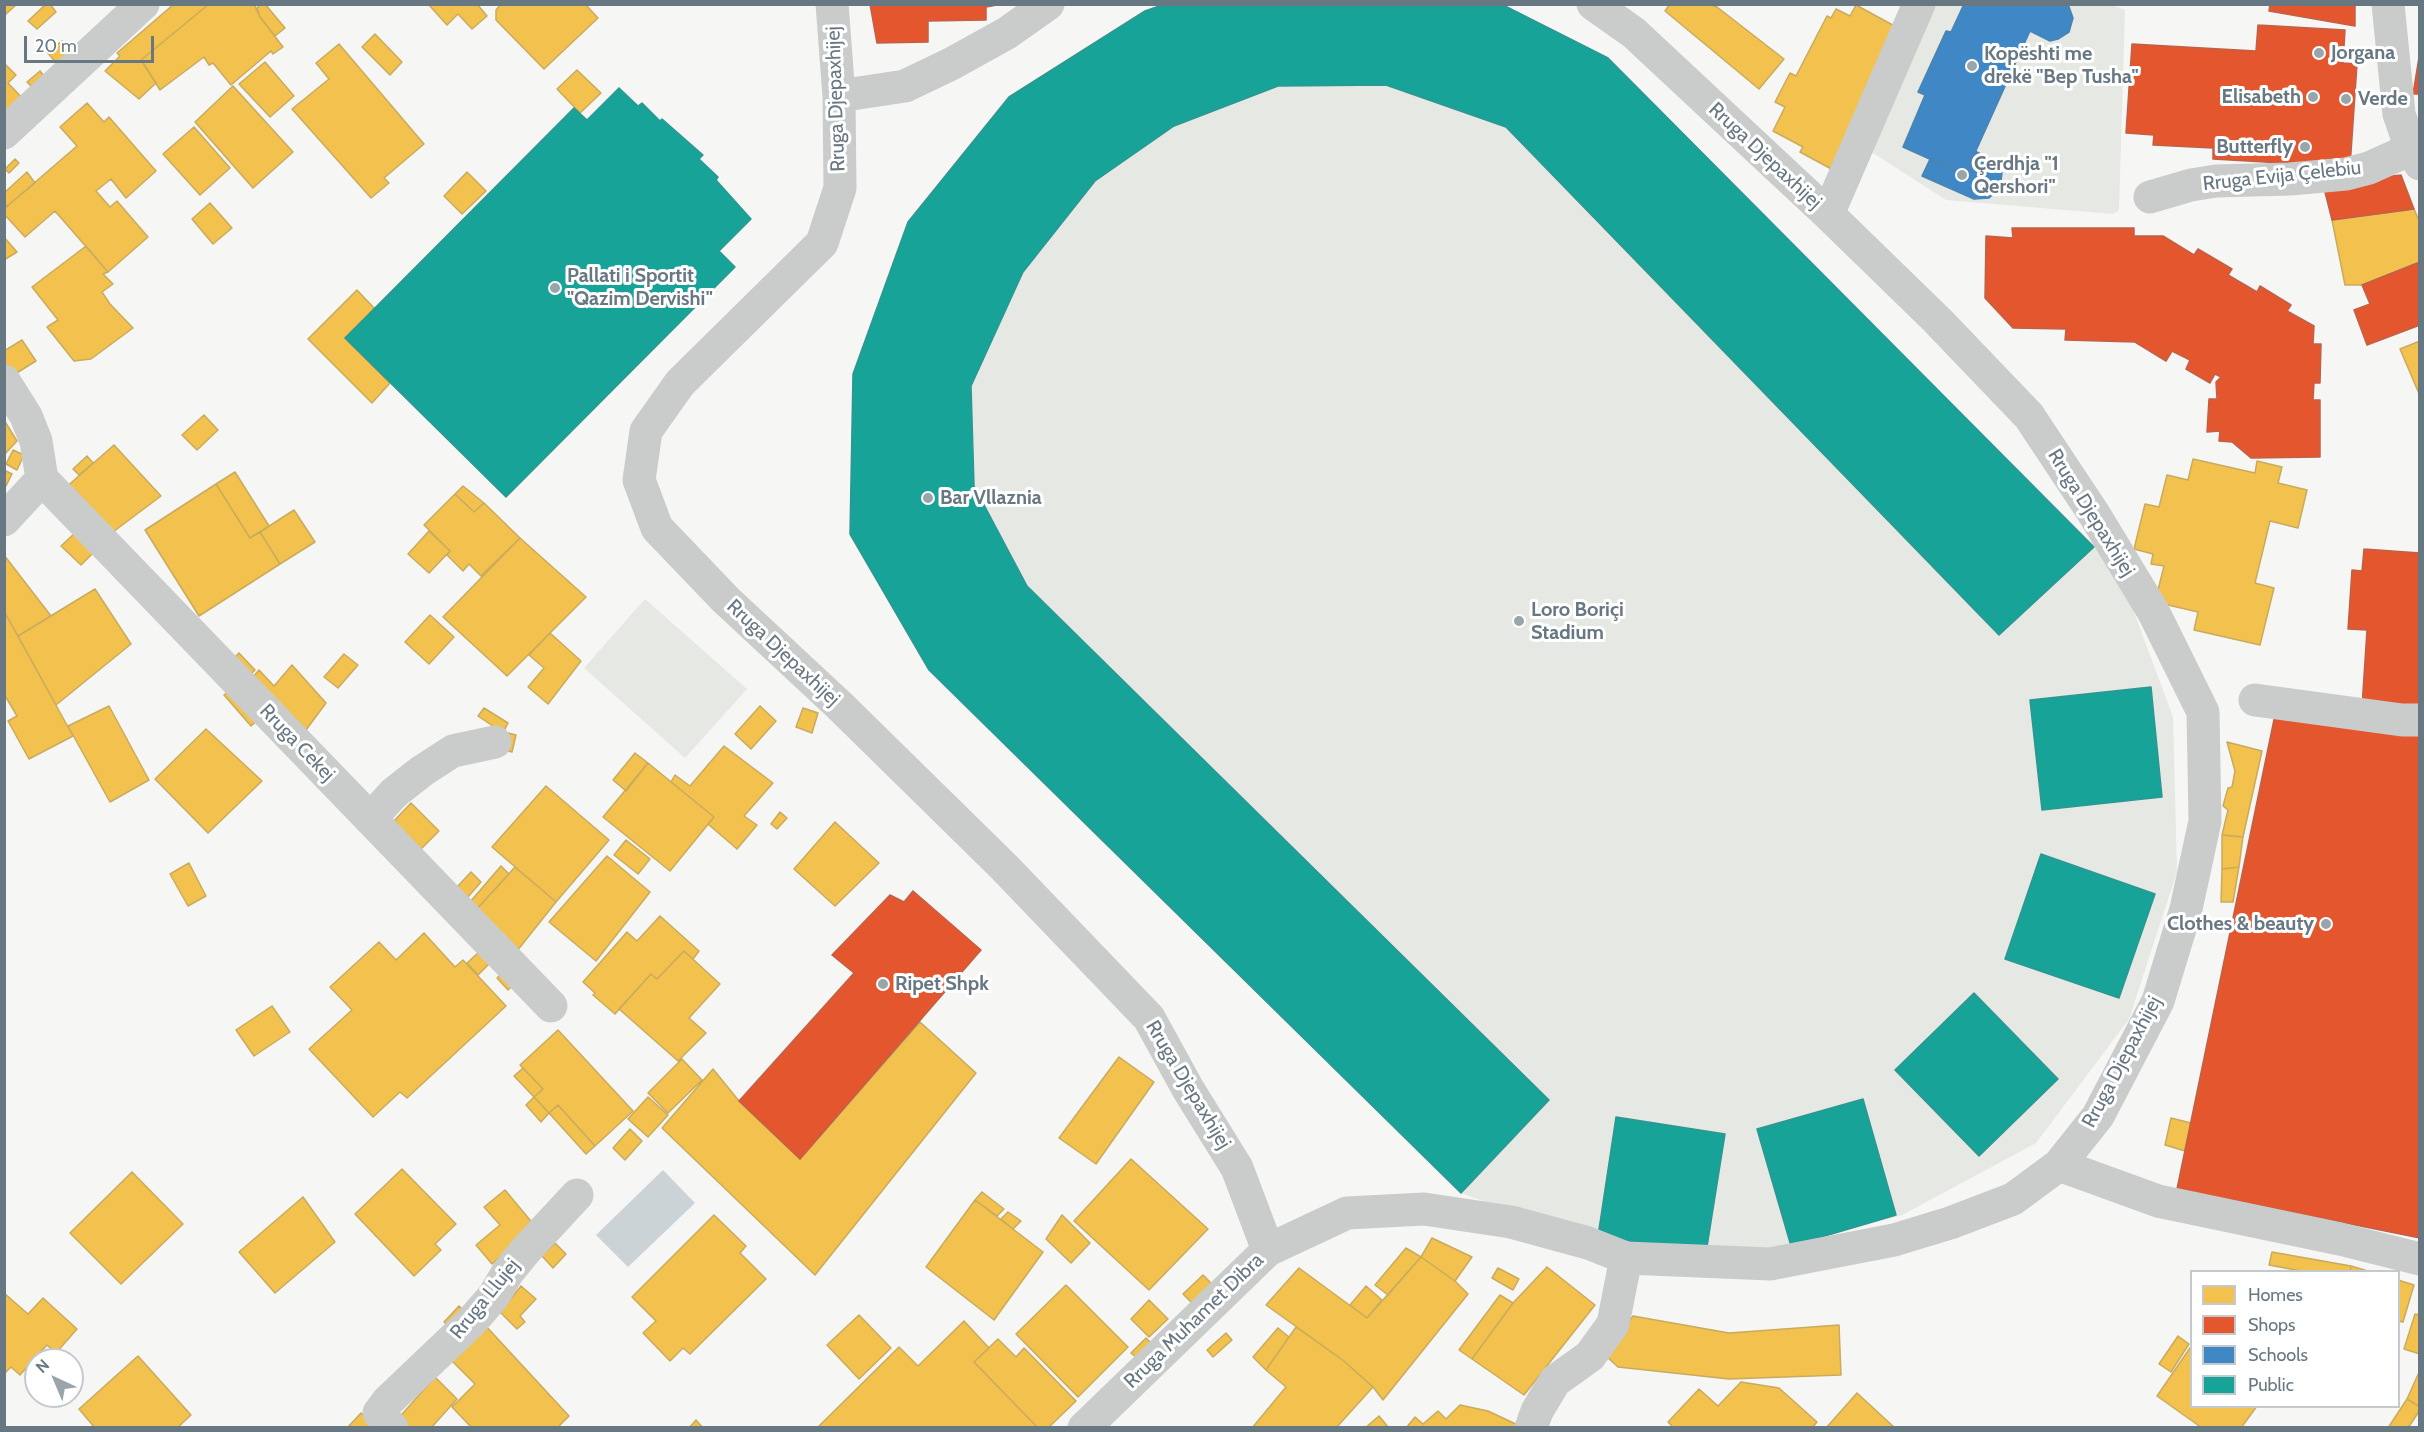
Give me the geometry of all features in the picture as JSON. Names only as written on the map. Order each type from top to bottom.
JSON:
[{"type":"street","points":[[4,133],[143,4]]},
{"type":"street","name":"Rruga Djepaxhijej","points":[[832,4],[839,96],[840,188],[822,243],[680,383],[646,431],[639,480],[657,528],[726,600],[840,706],[1004,867],[1149,1018],[1188,1089],[1237,1168],[1268,1250]]},
{"type":"street","points":[[839,96],[904,86],[951,64],[1007,33],[1048,4]]},
{"type":"street","name":"Rruga Djepaxhijej","points":[[1347,1213],[1424,1209],[1511,1222],[1588,1243],[1626,1258],[1770,1264],[1894,1240],[2013,1199],[2059,1165],[2098,1116],[2158,1001],[2186,909],[2205,821],[2203,712],[2154,613],[2094,514],[2029,416],[1937,320],[1828,214],[1634,33],[1593,4]]},
{"type":"street","points":[[1828,214],[1919,4]]},
{"type":"street","name":"Rruga Evija Çelebiu","points":[[2150,197],[2191,185],[2216,181],[2290,179],[2346,174],[2415,157],[2399,114],[2388,4]]},
{"type":"street","points":[[4,381],[26,416],[36,441],[42,479],[4,520]]},
{"type":"street","name":"Rruga Cekej","points":[[42,479],[551,1006]]},
{"type":"street","points":[[2255,700],[2402,720],[2420,720]]},
{"type":"street","points":[[370,819],[394,794],[422,771],[453,751],[495,742]]},
{"type":"street","points":[[2059,1165],[2158,1202],[2340,1239],[2420,1258]]},
{"type":"street","name":"Rruga Llujej","points":[[392,1428],[379,1413],[388,1401],[471,1322],[526,1250],[577,1195]]},
{"type":"street","name":"Rruga Muhamet Dibra","points":[[1084,1428],[1268,1250],[1347,1213]]},
{"type":"street","points":[[1531,1428],[1537,1411],[1555,1381],[1590,1356],[1613,1324],[1626,1258]]},
{"type":"shaded area","points":[[2110,4],[2125,10],[2119,210],[2113,214],[1946,200],[1867,149],[1929,5]]},
{"type":"shaded area","name":"Loro Boriçi Stadium","points":[[1145,11],[1608,58],[2119,572],[2173,717],[2177,872],[2129,1019],[2036,1143],[1902,1215],[1759,1255],[1602,1244],[1461,1193],[929,670],[850,534],[853,374],[908,222],[1009,97]]},
{"type":"shaded area","points":[[645,599],[747,689],[685,758],[584,668]]},
{"type":"shaded area","points":[[663,1170],[695,1203],[628,1267],[596,1235]]},
{"type":"building: Homes","points":[[4,4],[17,4],[5,15]]},
{"type":"building: Homes","points":[[46,4],[50,4],[56,12],[37,29],[28,21]]},
{"type":"building: Homes","points":[[174,4],[209,4],[141,60],[156,83],[139,99],[105,71],[120,56],[117,53]]},
{"type":"building: Homes","points":[[209,4],[254,4],[260,17],[283,47],[273,54],[271,51],[231,85],[213,63],[209,65],[204,57],[160,90],[141,60]]},
{"type":"building: Homes","points":[[265,4],[285,28],[275,36],[260,17],[257,8]]},
{"type":"building: Homes","points":[[428,4],[477,4],[487,16],[472,29],[458,14],[447,25]]},
{"type":"building: Homes","points":[[501,4],[585,4],[598,18],[544,69],[496,20],[496,10]]},
{"type":"building: Homes","points":[[1670,4],[1708,4],[1717,7],[1784,59],[1759,89],[1665,11]]},
{"type":"building: Homes","points":[[1856,5],[1900,29],[1835,171],[1800,152],[1803,147],[1773,131],[1785,107],[1775,102],[1790,73],[1796,76],[1827,16],[1831,18],[1836,9],[1850,16]]},
{"type":"building: Homes","points":[[375,34],[402,62],[390,75],[362,47]]},
{"type":"building: Homes","points":[[62,41],[77,61],[63,71],[47,52]]},
{"type":"building: Homes","points":[[339,44],[424,144],[384,178],[389,183],[371,198],[292,109],[329,79],[316,63]]},
{"type":"building: Homes","points":[[265,62],[294,96],[270,117],[239,84]]},
{"type":"building: Homes","points":[[4,63],[16,75],[8,83],[26,102],[4,122]]},
{"type":"building: Homes","points":[[577,70],[601,93],[580,113],[557,89]]},
{"type":"building: Homes","points":[[40,71],[44,76],[32,87],[27,82]]},
{"type":"building: Homes","points":[[233,86],[293,152],[253,188],[195,122]]},
{"type":"building: Homes","points":[[87,103],[104,122],[109,117],[156,171],[126,198],[111,179],[96,191],[110,207],[117,201],[148,237],[108,272],[55,211],[25,237],[4,214],[4,209],[77,146],[60,127]]},
{"type":"building: Homes","points":[[194,127],[230,168],[200,195],[163,154]]},
{"type":"building: Homes","points":[[15,159],[19,163],[9,173],[5,169]]},
{"type":"building: Homes","points":[[27,172],[35,183],[6,207],[4,193]]},
{"type":"building: Homes","points":[[467,172],[486,191],[462,214],[444,196]]},
{"type":"building: Homes","points":[[210,203],[232,228],[213,244],[192,219]]},
{"type":"building: Homes","points":[[2414,209],[2420,223],[2420,262],[2362,285],[2345,285],[2332,220]]},
{"type":"building: Homes","points":[[4,237],[17,252],[4,260]]},
{"type":"building: Homes","points":[[86,246],[108,272],[103,274],[113,284],[102,292],[133,328],[91,359],[74,361],[47,327],[58,320],[32,287]]},
{"type":"building: Homes","points":[[357,290],[375,309],[345,338],[390,383],[372,403],[308,339]]},
{"type":"building: Homes","points":[[22,340],[36,361],[7,379],[4,374],[4,351]]},
{"type":"building: Homes","points":[[2420,341],[2420,396],[2400,349]]},
{"type":"building: Homes","points":[[204,415],[218,430],[197,450],[182,435]]},
{"type":"building: Homes","points":[[4,420],[17,441],[5,454],[4,454]]},
{"type":"building: Homes","points":[[114,445],[161,496],[105,538],[64,489]]},
{"type":"building: Homes","points":[[13,450],[24,455],[17,470],[6,464]]},
{"type":"building: Homes","points":[[87,456],[93,463],[79,475],[73,469]]},
{"type":"building: Homes","points":[[2193,459],[2255,473],[2257,461],[2282,467],[2278,483],[2307,490],[2298,528],[2270,521],[2255,583],[2274,588],[2260,645],[2194,630],[2198,612],[2155,602],[2164,566],[2151,564],[2153,554],[2134,549],[2145,504],[2159,507],[2167,475],[2188,480]]},
{"type":"building: Homes","points":[[4,470],[12,474],[6,486],[4,486]]},
{"type":"building: Homes","points":[[235,472],[269,526],[250,538],[216,484]]},
{"type":"building: Homes","points":[[216,484],[250,538],[260,532],[280,564],[199,616],[145,530]]},
{"type":"building: Homes","points":[[463,486],[484,503],[474,512],[455,494]]},
{"type":"building: Homes","points":[[455,494],[474,512],[484,503],[520,538],[481,576],[469,564],[463,571],[447,555],[450,551],[424,525]]},
{"type":"building: Homes","points":[[294,510],[315,542],[280,564],[260,532]]},
{"type":"building: Homes","points":[[77,531],[96,550],[81,565],[61,546]]},
{"type":"building: Homes","points":[[429,531],[450,551],[429,573],[408,554]]},
{"type":"building: Homes","points":[[520,538],[586,597],[507,676],[443,617]]},
{"type":"building: Homes","points":[[4,555],[51,616],[18,636],[4,611]]},
{"type":"building: Homes","points":[[95,589],[131,644],[56,705],[18,636]]},
{"type":"building: Homes","points":[[4,611],[73,736],[29,759],[8,721],[17,716],[4,694]]},
{"type":"building: Homes","points":[[430,615],[454,637],[429,664],[405,642]]},
{"type":"building: Homes","points":[[550,633],[581,661],[548,704],[528,687],[544,668],[529,655]]},
{"type":"building: Homes","points":[[239,653],[255,670],[251,674],[234,658]]},
{"type":"building: Homes","points":[[344,654],[358,665],[338,688],[324,677]]},
{"type":"building: Homes","points":[[292,665],[326,703],[306,730],[252,678],[259,670],[274,686]]},
{"type":"building: Homes","points":[[231,689],[258,720],[251,726],[224,695]]},
{"type":"building: Homes","points":[[109,706],[149,780],[110,802],[68,726]]},
{"type":"building: Homes","points":[[760,706],[776,721],[751,749],[735,734]]},
{"type":"building: Homes","points":[[484,708],[508,723],[503,733],[478,716]]},
{"type":"building: Homes","points":[[803,708],[818,713],[812,733],[796,727]]},
{"type":"building: Homes","points":[[206,729],[262,781],[208,833],[155,779]]},
{"type":"building: Homes","points":[[508,733],[516,735],[512,752],[504,750]]},
{"type":"building: Homes","points":[[2227,742],[2262,751],[2243,837],[2222,835],[2228,810],[2223,806],[2228,788],[2232,787],[2235,771]]},
{"type":"building: Homes","points":[[724,746],[773,783],[744,816],[757,825],[737,849],[708,824],[714,817],[671,782],[675,775],[690,786]]},
{"type":"building: Homes","points":[[635,753],[648,763],[626,791],[613,780]]},
{"type":"building: Homes","points":[[648,763],[714,817],[670,871],[603,817]]},
{"type":"building: Homes","points":[[546,786],[609,840],[556,902],[492,847]]},
{"type":"building: Homes","points":[[411,803],[439,831],[419,851],[392,823]]},
{"type":"building: Homes","points":[[780,812],[787,818],[777,829],[771,824]]},
{"type":"building: Homes","points":[[835,822],[879,863],[835,906],[794,869]]},
{"type":"building: Homes","points":[[2222,835],[2243,837],[2239,867],[2222,869]]},
{"type":"building: Homes","points":[[626,840],[650,859],[638,874],[614,855]]},
{"type":"building: Homes","points":[[607,856],[650,892],[596,961],[549,922]]},
{"type":"building: Homes","points":[[189,863],[206,896],[188,906],[170,874]]},
{"type":"building: Homes","points":[[501,866],[509,874],[476,910],[470,902]]},
{"type":"building: Homes","points":[[515,867],[556,902],[517,951],[476,910]]},
{"type":"building: Homes","points":[[2239,867],[2233,902],[2221,902],[2222,869]]},
{"type":"building: Homes","points":[[471,872],[481,882],[467,898],[456,888]]},
{"type":"building: Homes","points":[[660,916],[699,951],[693,959],[684,951],[657,979],[651,974],[615,1014],[593,995],[595,993],[583,982],[627,932],[637,941]]},
{"type":"building: Homes","points":[[424,933],[455,967],[463,960],[506,1006],[407,1098],[400,1092],[373,1117],[309,1049],[352,1010],[330,987],[379,942],[396,960]]},
{"type":"building: Homes","points":[[684,951],[720,984],[689,1018],[706,1033],[678,1061],[619,1009],[651,974],[657,979]]},
{"type":"building: Homes","points":[[479,952],[490,963],[478,975],[467,963]]},
{"type":"building: Homes","points":[[501,974],[512,986],[508,990],[497,978]]},
{"type":"building: Homes","points":[[272,1006],[290,1032],[254,1056],[236,1030]]},
{"type":"building: Homes","points":[[920,1022],[976,1073],[815,1275],[662,1128],[713,1069],[739,1101],[800,1159]]},
{"type":"building: Homes","points":[[558,1030],[633,1111],[595,1146],[558,1105],[549,1113],[534,1097],[543,1089],[520,1065]]},
{"type":"building: Homes","points":[[1119,1057],[1154,1082],[1096,1164],[1059,1138]]},
{"type":"building: Homes","points":[[682,1059],[702,1080],[668,1113],[648,1093]]},
{"type":"building: Homes","points":[[523,1068],[543,1089],[534,1097],[514,1076]]},
{"type":"building: Homes","points":[[534,1097],[549,1113],[541,1122],[526,1105]]},
{"type":"building: Homes","points":[[648,1097],[668,1115],[648,1137],[628,1119]]},
{"type":"building: Homes","points":[[558,1105],[595,1146],[586,1154],[549,1113]]},
{"type":"building: Homes","points":[[2171,1118],[2191,1123],[2185,1151],[2165,1145]]},
{"type":"building: Homes","points":[[630,1129],[642,1141],[625,1160],[613,1148]]},
{"type":"building: Homes","points":[[1131,1159],[1208,1229],[1149,1290],[1074,1221]]},
{"type":"building: Homes","points":[[402,1169],[456,1224],[435,1244],[441,1250],[414,1276],[355,1214]]},
{"type":"building: Homes","points":[[132,1172],[183,1224],[121,1284],[70,1233]]},
{"type":"building: Homes","points":[[505,1190],[535,1226],[492,1264],[476,1245],[500,1225],[484,1207]]},
{"type":"building: Homes","points":[[982,1192],[1004,1209],[997,1216],[975,1200]]},
{"type":"building: Homes","points":[[303,1197],[335,1242],[275,1293],[239,1252]]},
{"type":"building: Homes","points":[[975,1200],[1043,1252],[994,1320],[926,1267]]},
{"type":"building: Homes","points":[[1008,1212],[1021,1221],[1013,1229],[1001,1219]]},
{"type":"building: Homes","points":[[714,1215],[746,1246],[740,1253],[766,1279],[690,1354],[683,1348],[670,1361],[643,1333],[656,1321],[632,1297]]},
{"type":"building: Homes","points":[[1062,1215],[1090,1243],[1071,1263],[1046,1239]]},
{"type":"building: Homes","points":[[1432,1238],[1472,1257],[1455,1281],[1421,1257]]},
{"type":"building: Homes","points":[[555,1243],[566,1254],[553,1268],[542,1256]]},
{"type":"building: Homes","points":[[1406,1248],[1421,1257],[1388,1295],[1375,1285]]},
{"type":"building: Homes","points":[[2272,1252],[2351,1266],[2350,1270],[2295,1270],[2269,1265]]},
{"type":"building: Homes","points":[[1421,1257],[1455,1281],[1468,1294],[1383,1400],[1373,1387],[1344,1361],[1266,1305],[1299,1268],[1367,1318]]},
{"type":"building: Homes","points":[[2351,1266],[2364,1270],[2350,1270]]},
{"type":"building: Homes","points":[[1547,1267],[1595,1305],[1524,1395],[1472,1359],[1513,1303]]},
{"type":"building: Homes","points":[[1498,1268],[1519,1279],[1513,1290],[1492,1278]]},
{"type":"building: Homes","points":[[1203,1275],[1212,1284],[1193,1304],[1183,1294]]},
{"type":"building: Homes","points":[[2400,1281],[2414,1285],[2403,1322],[2400,1321]]},
{"type":"building: Homes","points":[[1066,1285],[1128,1347],[1078,1397],[1016,1334]]},
{"type":"building: Homes","points":[[521,1286],[536,1299],[520,1316],[525,1322],[517,1329],[500,1312]]},
{"type":"building: Homes","points":[[1366,1286],[1382,1300],[1367,1318],[1350,1305]]},
{"type":"building: Homes","points":[[4,1293],[28,1314],[43,1298],[77,1329],[60,1348],[50,1348],[47,1345],[44,1348],[24,1348],[24,1371],[20,1375],[11,1367],[4,1374]]},
{"type":"building: Homes","points":[[1500,1295],[1513,1303],[1472,1359],[1459,1350]]},
{"type":"building: Homes","points":[[1149,1300],[1168,1319],[1149,1337],[1131,1319]]},
{"type":"building: Homes","points":[[459,1306],[463,1310],[448,1325],[444,1322]]},
{"type":"building: Homes","points":[[2415,1314],[2420,1315],[2420,1354],[2404,1349]]},
{"type":"building: Homes","points":[[859,1315],[891,1348],[859,1379],[827,1345]]},
{"type":"building: Homes","points":[[1633,1316],[1729,1333],[1839,1325],[1841,1375],[1729,1379],[1618,1367],[1605,1355]]},
{"type":"building: Homes","points":[[964,1321],[989,1348],[974,1362],[1038,1428],[817,1428],[899,1347],[918,1366]]},
{"type":"building: Homes","points":[[484,1324],[569,1416],[557,1428],[472,1428],[452,1407],[475,1384],[448,1357]]},
{"type":"building: Homes","points":[[1296,1327],[1344,1361],[1373,1387],[1336,1428],[1252,1428],[1286,1387],[1266,1370]]},
{"type":"building: Homes","points":[[1278,1328],[1289,1337],[1266,1370],[1253,1357]]},
{"type":"building: Homes","points":[[1226,1333],[1232,1340],[1213,1357],[1207,1350]]},
{"type":"building: Homes","points":[[2178,1336],[2189,1344],[2171,1372],[2159,1364]]},
{"type":"building: Homes","points":[[1146,1338],[1152,1344],[1138,1359],[1131,1353]]},
{"type":"building: Homes","points":[[998,1339],[1016,1357],[1024,1348],[1076,1401],[1048,1428],[1038,1428],[974,1362]]},
{"type":"building: Homes","points":[[2190,1348],[2190,1408],[2256,1408],[2241,1428],[2202,1428],[2157,1396]]},
{"type":"building: Homes","points":[[138,1356],[191,1415],[177,1428],[95,1428],[79,1409],[84,1408],[84,1405]]},
{"type":"building: Homes","points":[[2420,1370],[2420,1407],[2407,1399]]},
{"type":"building: Homes","points":[[435,1377],[457,1399],[431,1428],[401,1428],[396,1421]]},
{"type":"building: Homes","points":[[1741,1382],[1779,1388],[1817,1422],[1812,1428],[1674,1428],[1668,1422],[1699,1389],[1718,1406]]},
{"type":"building: Homes","points":[[1857,1393],[1895,1428],[1826,1428]]},
{"type":"building: Homes","points":[[2407,1399],[2420,1407],[2420,1410],[2408,1428],[2388,1428]]},
{"type":"building: Homes","points":[[1460,1405],[1488,1411],[1522,1427],[1406,1428],[1415,1417],[1423,1424],[1438,1411],[1446,1419]]},
{"type":"building: Homes","points":[[361,1413],[375,1428],[347,1428]]},
{"type":"building: Homes","points":[[1379,1416],[1389,1428],[1365,1428]]},
{"type":"building: Homes","points":[[696,1420],[703,1428],[689,1428]]},
{"type":"building: Shops","points":[[870,4],[1002,4],[986,7],[986,20],[928,21],[928,42],[877,43]]},
{"type":"building: Shops","points":[[2270,4],[2355,4],[2355,26],[2269,11]]},
{"type":"building: Shops","points":[[2258,25],[2345,30],[2343,63],[2357,64],[2350,167],[2213,159],[2213,148],[2153,145],[2154,135],[2126,133],[2132,44],[2256,51]]},
{"type":"building: Shops","points":[[2420,51],[2420,94],[2413,94]]},
{"type":"building: Shops","points":[[2401,175],[2414,209],[2332,220],[2323,184]]},
{"type":"building: Shops","points":[[2012,228],[2134,228],[2134,236],[2163,236],[2194,255],[2198,249],[2232,269],[2228,275],[2257,292],[2260,286],[2291,305],[2287,311],[2314,326],[2313,344],[2321,344],[2320,383],[2314,383],[2313,400],[2320,400],[2320,457],[2251,458],[2232,442],[2219,441],[2220,431],[2207,432],[2209,399],[2217,399],[2216,382],[2221,377],[2215,374],[2210,383],[2186,369],[2190,360],[2172,351],[2166,361],[2135,342],[2065,340],[2066,329],[2013,328],[1985,298],[1986,236],[2013,238]]},
{"type":"building: Shops","points":[[2420,262],[2420,325],[2367,345],[2354,310],[2370,304],[2362,285]]},
{"type":"building: Shops","points":[[2364,549],[2420,553],[2420,711],[2362,707],[2367,630],[2348,629],[2352,570],[2362,571]]},
{"type":"building: Shops","name":"Clothes & beauty","points":[[2276,710],[2420,725],[2420,1238],[2177,1189]]},
{"type":"building: Shops","points":[[913,891],[981,950],[800,1159],[739,1101],[854,973],[832,955],[890,895],[904,902]]},
{"type":"building: Schools","name":"Kopështi me drekë \"Bep Tusha\"","points":[[1964,4],[2068,4],[2073,18],[2069,32],[2058,39],[2050,41],[2030,31],[1965,175],[1903,147],[1925,95],[1918,92],[1946,31],[1951,32]]},
{"type":"building: Schools","name":"Çerdhja \"1 Qershori\"","points":[[1975,151],[1994,161],[2002,173],[2000,188],[1989,198],[1974,199],[1922,176],[1930,159],[1965,175]]},
{"type":"building: Public","points":[[1165,4],[1501,4],[1608,58],[2094,547],[1999,635],[1506,127],[1386,85],[1278,86],[1174,126],[1095,181],[1023,272],[971,386],[974,486],[1027,586],[1549,1100],[1461,1193],[929,670],[850,534],[853,374],[908,222],[1009,97],[1145,11]]},
{"type":"building: Public","name":"Pallati i Sportit \"Qazim Dervishi\"","points":[[619,88],[638,106],[642,103],[660,121],[662,119],[703,155],[699,159],[718,177],[716,180],[751,219],[719,251],[735,267],[506,497],[345,338],[574,108],[587,120]]},
{"type":"building: Public","points":[[2151,687],[2162,797],[2042,810],[2030,700]]},
{"type":"building: Public","points":[[2041,854],[2155,894],[2119,998],[2005,959]]},
{"type":"building: Public","points":[[1974,993],[2058,1079],[1979,1156],[1895,1070]]},
{"type":"building: Public","points":[[1863,1099],[1896,1215],[1791,1246],[1757,1129]]},
{"type":"building: Public","points":[[1616,1117],[1725,1134],[1706,1253],[1598,1236]]},
{"type":"place","name":"Jorgana","points":[[2319,53]]},
{"type":"place","name":"Kopështi me drekë \"Bep Tusha\"","points":[[1972,66]]},
{"type":"place","name":"Elisabeth","points":[[2313,97]]},
{"type":"place","name":"Verde","points":[[2346,99]]},
{"type":"place","name":"Butterfly","points":[[2305,147]]},
{"type":"place","name":"Çerdhja \"1 Qershori\"","points":[[1962,175]]},
{"type":"place","name":"Pallati i Sportit \"Qazim Dervishi\"","points":[[555,288]]},
{"type":"place","name":"Bar Vllaznia","points":[[928,498]]},
{"type":"place","name":"Loro Boriçi Stadium","points":[[1519,621]]},
{"type":"place","name":"Clothes & beauty","points":[[2326,924]]},
{"type":"place","name":"Ripet Shpk","points":[[883,984]]}]
